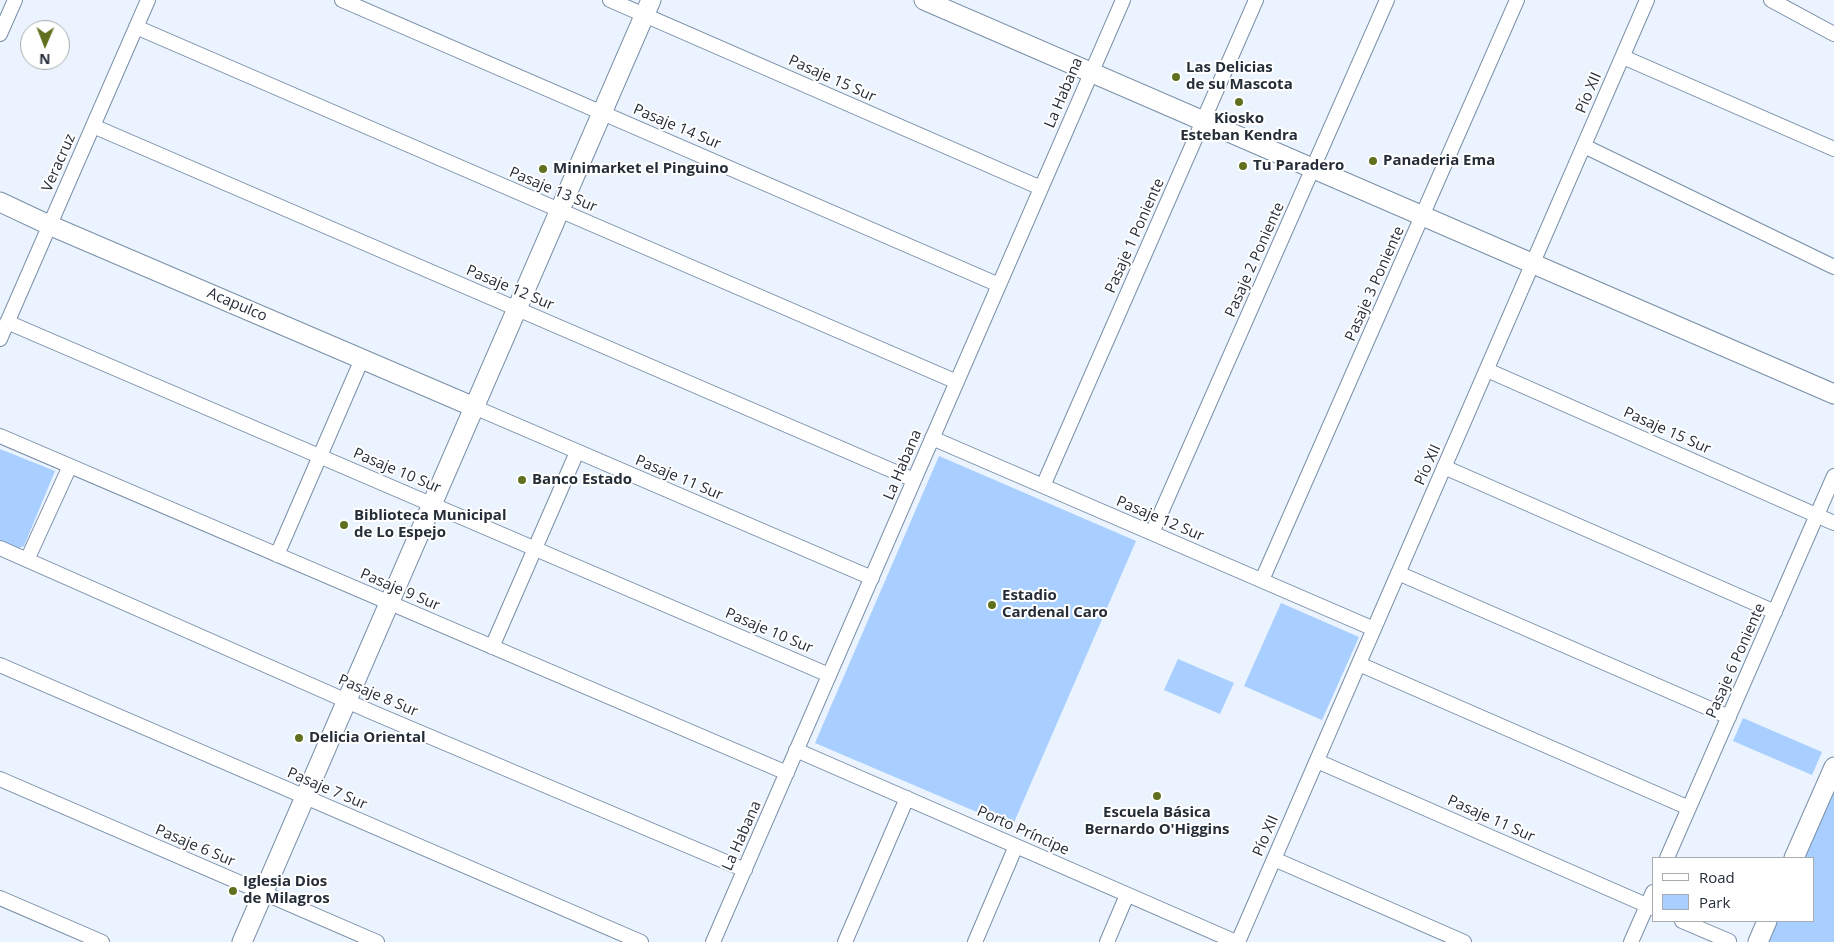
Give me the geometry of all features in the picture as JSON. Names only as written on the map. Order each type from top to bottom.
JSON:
[{"type":"main road","points":[[924,0],[1834,394]]},
{"type":"main road","points":[[242,942],[648,8]]},
{"type":"main road","name":"Acapulco","points":[[0,202],[49,225],[474,407]]},
{"type":"main road","points":[[1794,857],[1834,768]]},
{"type":"main road","points":[[1758,942],[1767,922]]},
{"type":"street","points":[[0,34],[15,0]]},
{"type":"street","name":"Veracruz","points":[[0,339],[148,0]]},
{"type":"street","name":"Pasaje 14 Sur","points":[[342,0],[999,285]]},
{"type":"street","name":"Pasaje 15 Sur","points":[[610,0],[648,8],[1041,188]]},
{"type":"street","name":"La Habana","points":[[713,942],[1122,0]]},
{"type":"street","name":"Pasaje 1 Poniente","points":[[1043,486],[1256,0]]},
{"type":"street","name":"Pasaje 2 Poniente","points":[[1152,533],[1387,0]]},
{"type":"street","name":"Pasaje 3 Poniente","points":[[1262,580],[1517,0]]},
{"type":"street","name":"Pío XII","points":[[1237,942],[1647,0]]},
{"type":"street","points":[[1771,0],[1834,34]]},
{"type":"street","name":"Pasaje 13 Sur","points":[[136,27],[957,382]]},
{"type":"street","points":[[1622,57],[1834,149]]},
{"type":"street","name":"Pasaje 12 Sur","points":[[93,126],[914,480]]},
{"type":"street","points":[[1584,146],[1834,267]]},
{"type":"street","name":"Pasaje 10 Sur","points":[[7,322],[830,675]]},
{"type":"street","points":[[277,555],[362,359]]},
{"type":"street","name":"Pasaje 15 Sur","points":[[1487,370],[1834,523]]},
{"type":"street","name":"Pasaje 11 Sur","points":[[474,407],[872,578]]},
{"type":"street","name":"Pasaje 9 Sur","points":[[0,436],[786,773]]},
{"type":"street","name":"Pasaje 12 Sur","points":[[932,438],[1374,629]]},
{"type":"street","points":[[492,647],[577,452]]},
{"type":"street","points":[[27,560],[70,466]]},
{"type":"street","points":[[1444,467],[1775,612]]},
{"type":"street","name":"Pasaje 6 Poniente","points":[[1668,857],[1834,476]]},
{"type":"street","name":"Pasaje 8 Sur","points":[[0,548],[347,701],[745,870]]},
{"type":"street","points":[[1398,573],[1729,717]]},
{"type":"street","points":[[1359,664],[1689,808]]},
{"type":"street","name":"Pasaje 7 Sur","points":[[0,665],[642,942]]},
{"type":"street","name":"Porto Príncipe","points":[[796,750],[1237,942]]},
{"type":"street","name":"Pasaje 11 Sur","points":[[1317,761],[1650,907]]},
{"type":"street","name":"Pasaje 6 Sur","points":[[0,779],[377,942]]},
{"type":"street","points":[[845,942],[907,798]]},
{"type":"street","points":[[975,942],[1016,846]]},
{"type":"street","points":[[1274,859],[1464,942]]},
{"type":"street","points":[[1107,942],[1128,895]]},
{"type":"street","points":[[0,898],[102,942]]},
{"type":"street","points":[[1631,942],[1650,907]]},
{"type":"street","points":[[1684,922],[1729,941]]},
{"type":"green space","points":[[0,449],[55,471],[24,546],[17,549],[0,542]]},
{"type":"green space","name":"Estadio Cardenal Caro","points":[[939,456],[1136,541],[1012,827],[815,743]]},
{"type":"green space","points":[[1281,603],[1359,637],[1322,720],[1244,686]]},
{"type":"green space","points":[[1178,659],[1234,683],[1220,714],[1164,690]]},
{"type":"green space","points":[[1743,718],[1822,752],[1812,775],[1733,741]]},
{"type":"green space","points":[[1834,787],[1834,942],[1767,942],[1776,922],[1814,922],[1814,857],[1803,857]]},
{"type":"place","name":"Las Delicias de su Mascota","points":[[1176,77]]},
{"type":"place","name":"Kiosko Esteban Kendra","points":[[1239,102]]},
{"type":"place","name":"Panaderia Ema","points":[[1373,161]]},
{"type":"place","name":"Tu Paradero","points":[[1243,166]]},
{"type":"place","name":"Minimarket el Pinguino","points":[[543,169]]},
{"type":"place","name":"Banco Estado","points":[[522,480]]},
{"type":"place","name":"Biblioteca Municipal de Lo Espejo","points":[[344,525]]},
{"type":"place","name":"Estadio Cardenal Caro","points":[[992,605]]},
{"type":"place","name":"Delicia Oriental","points":[[299,738]]},
{"type":"place","name":"Escuela Básica Bernardo O'Higgins","points":[[1157,796]]},
{"type":"place","name":"Iglesia Dios de Milagros","points":[[233,891]]}]
